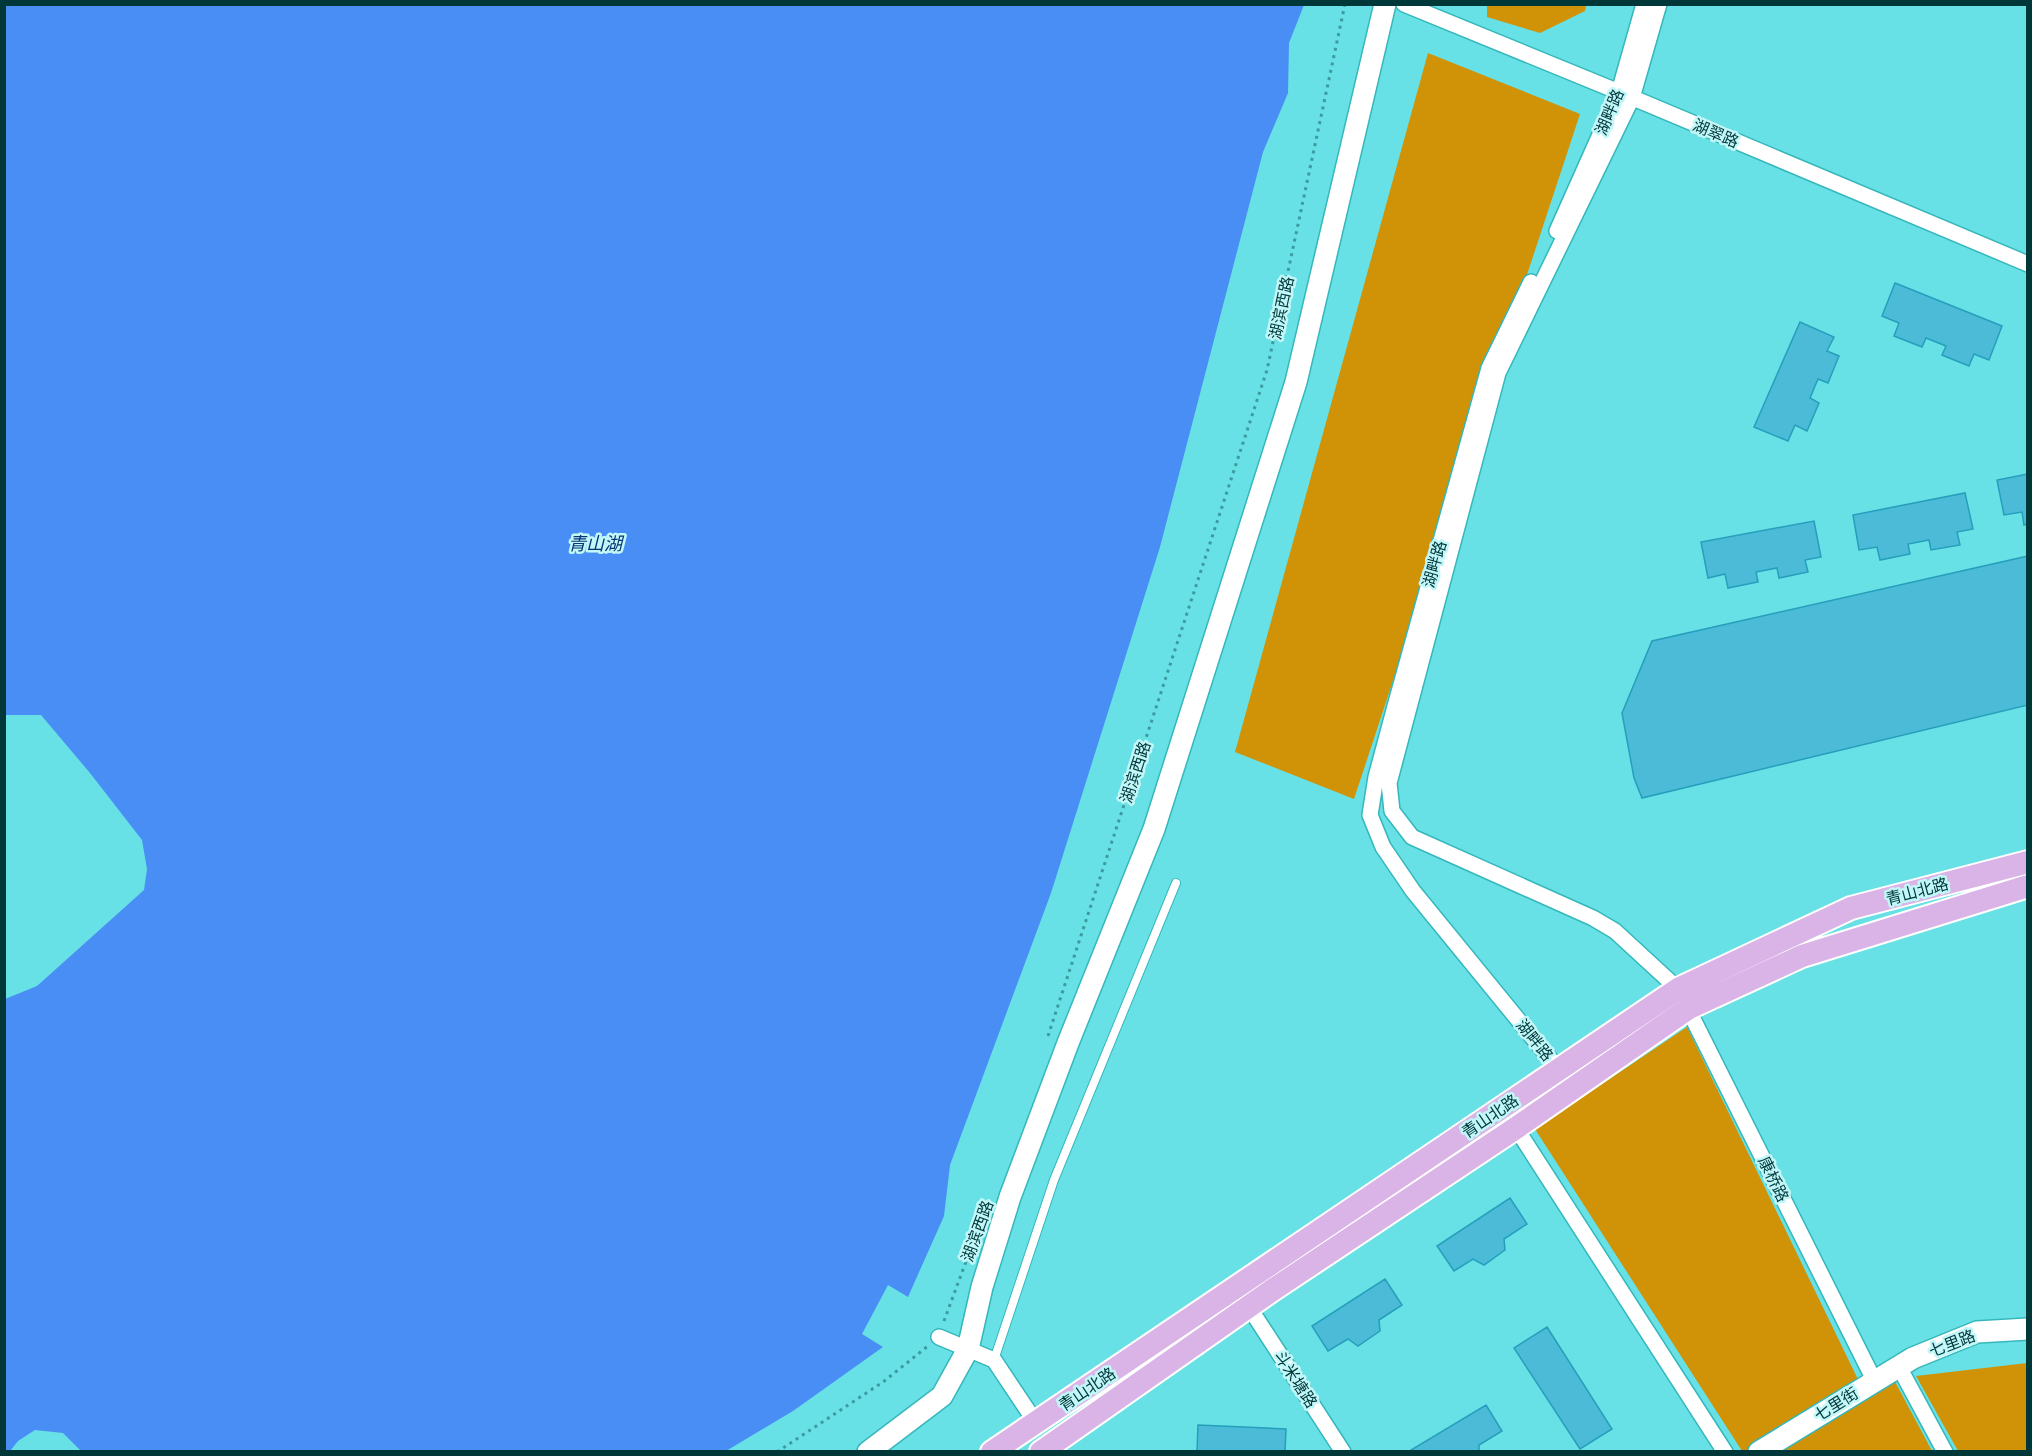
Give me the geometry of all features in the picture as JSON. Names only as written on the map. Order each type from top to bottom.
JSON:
[{"type":"main road","name":"青山北路","points":[[992,1452],[1566,1078],[1678,993],[1851,908],[2028,862]]},
{"type":"main road","name":"青山北路","points":[[1678,993],[2028,886]]},
{"type":"main road","name":"青山北路","points":[[1041,1452],[1249,1307],[1516,1128],[1566,1078]]},
{"type":"street","name":"湖滨西路","points":[[868,1452],[942,1396],[968,1349],[982,1287],[1010,1197],[1068,1043],[1154,829],[1296,382],[1385,4]]},
{"type":"street","name":"湖翠路","points":[[1404,4],[2028,264]]},
{"type":"street","name":"湖畔路","points":[[1566,1078],[1413,891],[1383,847],[1370,815],[1376,777],[1489,368],[1626,95],[1644,4]]},
{"type":"street","name":"湖畔路","points":[[1659,4],[1626,95],[1498,373],[1389,783],[1392,811],[1412,837],[1593,918],[1615,931],[1678,993]]},
{"type":"street","name":"康桥路","points":[[1678,993],[1874,1380]]},
{"type":"street","points":[[1516,1128],[1725,1452]]},
{"type":"street","name":"斗米塘路","points":[[1249,1307],[1343,1452]]},
{"type":"street","name":"七里路","points":[[1906,1361],[1977,1332],[2028,1329]]},
{"type":"street","points":[[939,1337],[994,1360],[1036,1423]]},
{"type":"street","points":[[1906,1361],[1945,1452]]},
{"type":"street","name":"七里街","points":[[1759,1452],[1906,1361]]},
{"type":"lane","points":[[994,1360],[1054,1180],[1176,884]]},
{"type":"path","name":"湖滨西路","points":[[1046,1043],[1267,370],[1345,4]]},
{"type":"path","name":"湖滨西路","points":[[939,1337],[978,1228]]},
{"type":"path","points":[[777,1452],[883,1382],[939,1337]]},
{"type":"shaded area","points":[[1487,4],[1586,5],[1585,11],[1540,33],[1487,17]]},
{"type":"shaded area","points":[[1428,53],[1580,114],[1354,799],[1235,752]]},
{"type":"shaded area","points":[[1687,1027],[1866,1396],[1893,1378],[1932,1451],[1742,1451],[1535,1129]]},
{"type":"shaded area","points":[[2027,1363],[2027,1451],[1958,1451],[1916,1376]]},
{"type":"water","name":"青山湖","points":[[5,4],[1304,5],[1289,43],[1288,93],[1263,152],[1160,547],[1051,893],[950,1165],[944,1216],[908,1297],[888,1285],[862,1334],[883,1347],[793,1411],[726,1451],[82,1452],[63,1433],[35,1430],[18,1441],[10,1451],[5,1451],[5,999],[37,986],[144,890],[147,869],[142,840],[41,715],[5,715]]},
{"type":"building","points":[[1895,283],[2002,326],[1989,360],[1974,354],[1969,366],[1942,355],[1946,346],[1926,338],[1922,347],[1894,336],[1899,323],[1882,316]]},
{"type":"building","points":[[1800,322],[1834,337],[1827,351],[1839,356],[1828,383],[1818,379],[1810,398],[1819,403],[1807,431],[1795,425],[1788,441],[1754,427]]},
{"type":"building","points":[[2028,474],[2028,524],[2024,525],[2022,512],[2004,515],[1997,480]]},
{"type":"building","points":[[1965,493],[1973,529],[1957,532],[1960,545],[1931,550],[1929,540],[1908,544],[1910,554],[1880,560],[1877,547],[1859,550],[1853,515]]},
{"type":"building","points":[[1814,521],[1821,557],[1805,560],[1808,572],[1779,578],[1777,568],[1756,572],[1758,582],[1728,588],[1725,574],[1708,578],[1701,542]]},
{"type":"building","points":[[2028,556],[2028,705],[1642,798],[1634,778],[1622,713],[1652,641]]},
{"type":"building","points":[[1510,1198],[1527,1224],[1504,1239],[1505,1250],[1484,1265],[1473,1259],[1454,1271],[1437,1246]]},
{"type":"building","points":[[1385,1279],[1402,1305],[1379,1320],[1380,1331],[1358,1346],[1348,1339],[1328,1351],[1312,1326]]},
{"type":"building","points":[[1547,1327],[1612,1429],[1580,1449],[1514,1348]]},
{"type":"building","points":[[1486,1405],[1502,1431],[1479,1445],[1479,1452],[1412,1452],[1411,1450]]},
{"type":"building","points":[[1198,1425],[1286,1429],[1285,1452],[1197,1452]]}]
